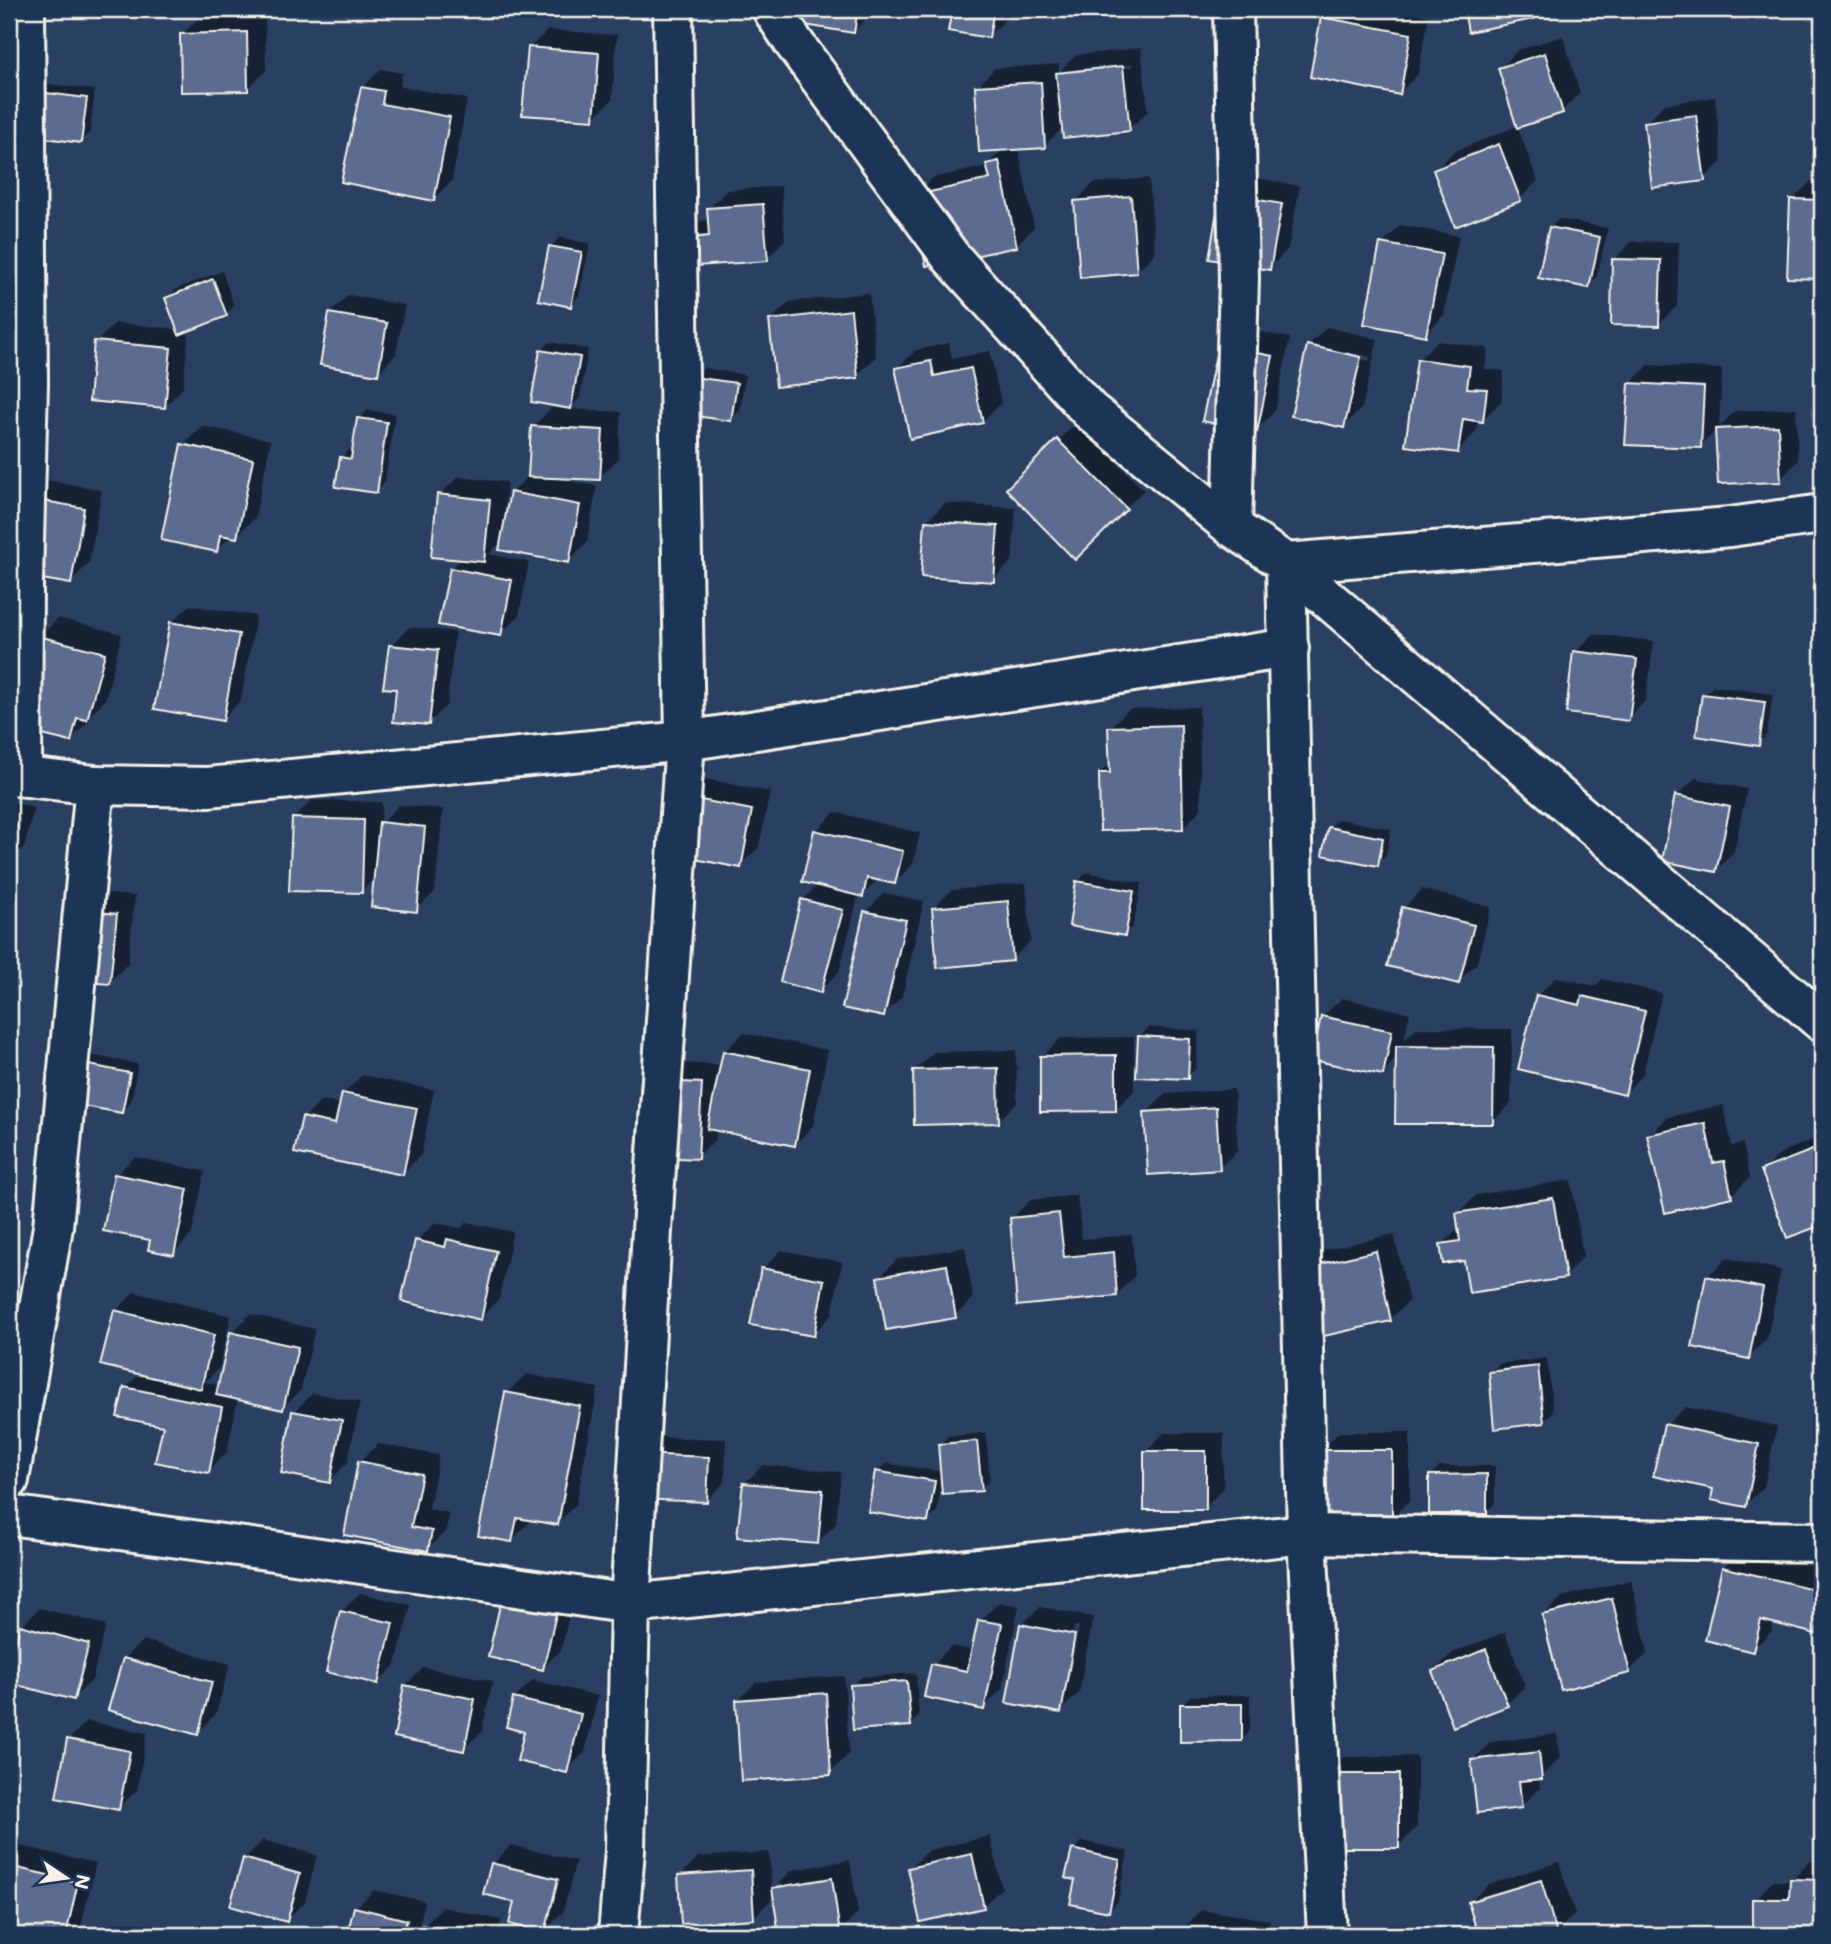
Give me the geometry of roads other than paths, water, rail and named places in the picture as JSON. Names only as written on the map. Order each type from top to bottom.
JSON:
[{"type":"street","points":[[25,9],[28,383],[15,776],[95,785],[208,787],[685,741],[1289,648]]},
{"type":"street","points":[[618,1935],[625,1850],[630,1604],[685,741],[673,9]]},
{"type":"street","points":[[772,9],[951,257],[1089,410],[1232,527],[1286,563],[1822,1022]]},
{"type":"street","points":[[1232,527],[1239,278],[1233,9]]},
{"type":"street","points":[[1286,563],[1730,527],[1822,514]]},
{"type":"street","points":[[1286,563],[1307,1534],[1327,1935]]},
{"type":"street","points":[[9,1480],[53,1227],[95,785]]},
{"type":"street","points":[[9,1515],[630,1604],[1307,1534],[1822,1542]]}]
